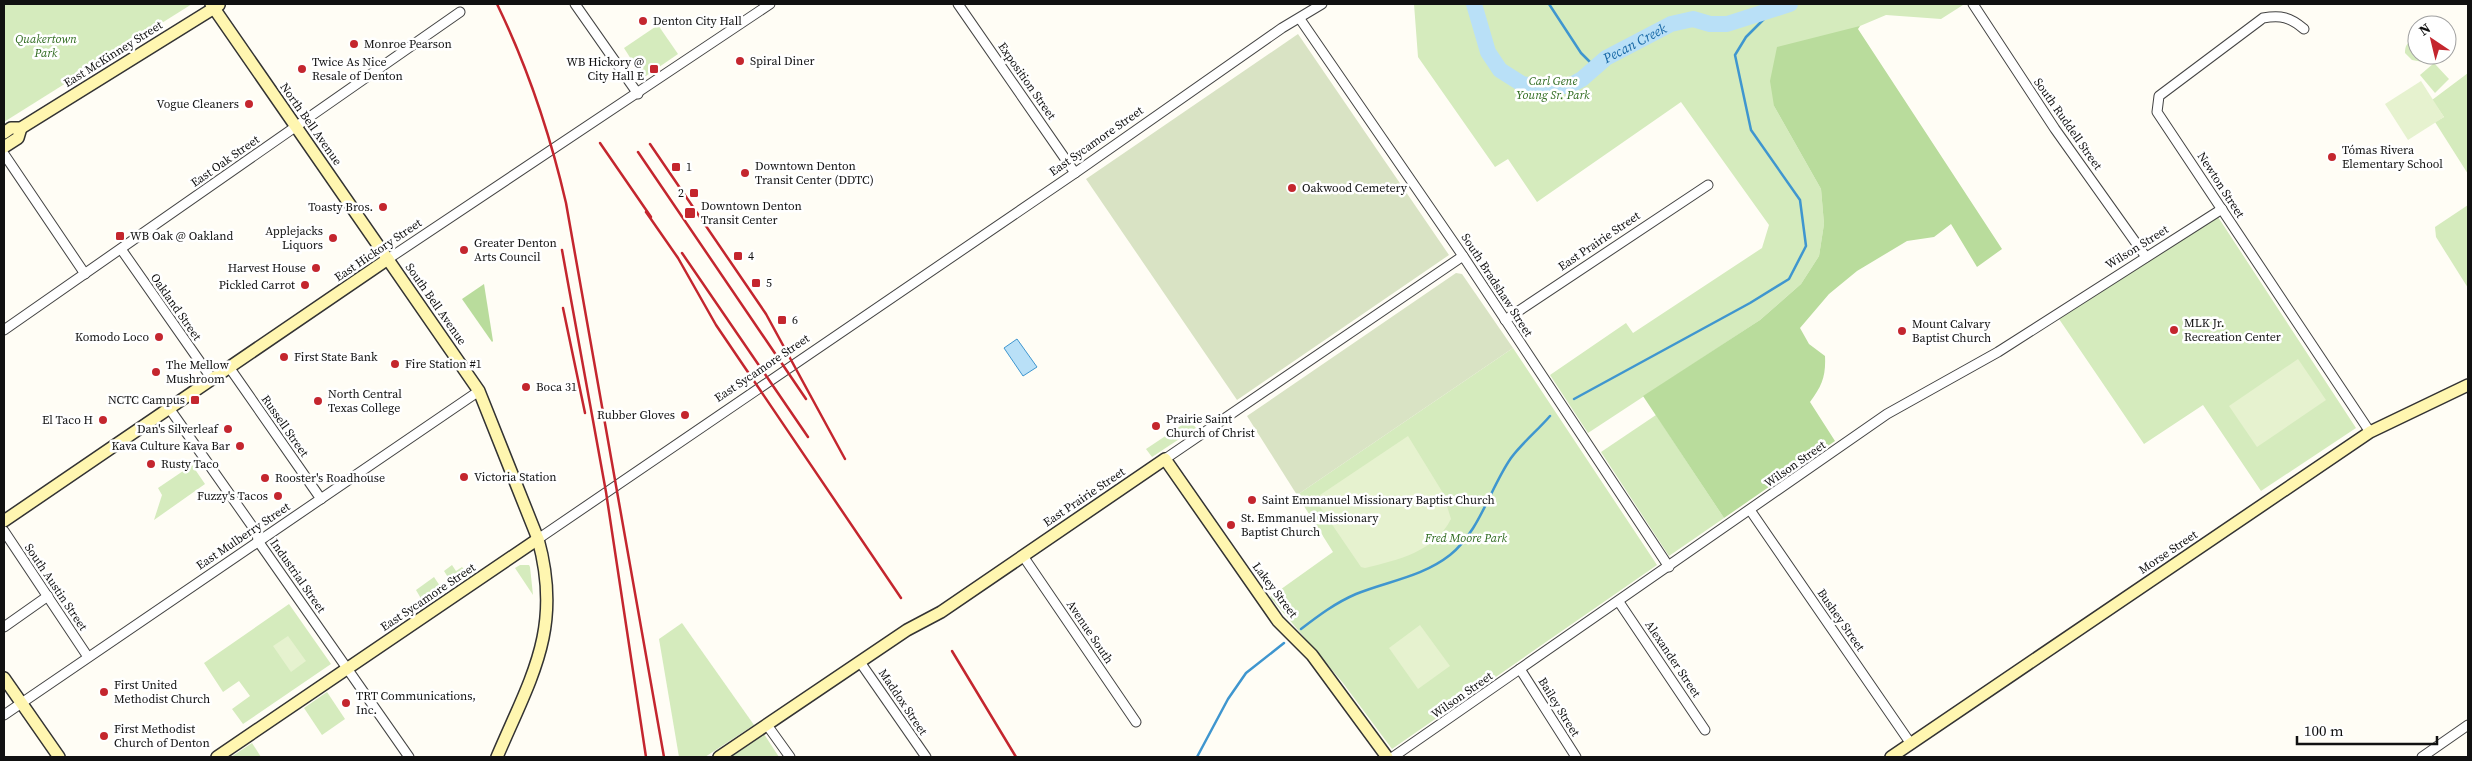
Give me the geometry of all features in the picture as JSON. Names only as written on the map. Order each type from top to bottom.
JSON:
[{"type":"street","points":[[575,4],[638,94]]},
{"type":"street","name":"East Hickory Street","points":[[4,521],[388,259],[638,94],[770,4]]},
{"type":"street","name":"Exposition Street","points":[[958,4],[1075,172]]},
{"type":"street","name":"East Sycamore Street","points":[[221,756],[1075,172],[1282,28],[1300,19],[1322,4]]},
{"type":"street","name":"South Ruddell Street","points":[[1973,4],[2055,129],[2146,256]]},
{"type":"street","name":"North Bell Avenue","points":[[215,5],[388,259]]},
{"type":"street","name":"East McKinney Street","points":[[4,133],[11,128],[21,128],[215,5]]},
{"type":"street","name":"East Oak Street","points":[[4,330],[460,12]]},
{"type":"street","name":"Newton Street","points":[[2304,28],[2294,19],[2280,15],[2263,18],[2159,96],[2158,112],[2370,432]]},
{"type":"street","name":"South Bradshaw Street","points":[[1300,19],[1463,256],[1669,567]]},
{"type":"street","name":"East McKinney Street","points":[[4,147],[18,138],[21,128]]},
{"type":"street","points":[[4,154],[85,274]]},
{"type":"street","name":"East Prairie Street","points":[[1506,320],[1708,185]]},
{"type":"street","name":"Wilson Street","points":[[1394,757],[1887,414],[1998,352],[2222,209]]},
{"type":"street","name":"Oakland Street","points":[[121,249],[212,379]]},
{"type":"street","name":"East Prairie Street","points":[[719,757],[907,630],[941,612],[1463,256]]},
{"type":"street","name":"South Bell Avenue","points":[[388,259],[479,391],[538,539],[545,564],[548,596],[545,634],[540,656],[497,757]]},
{"type":"street","name":"Russell Street","points":[[229,367],[321,499]]},
{"type":"street","name":"Morse Street","points":[[1891,757],[2370,432],[2468,385]]},
{"type":"street","name":"East Mulberry Street","points":[[4,715],[479,391]]},
{"type":"street","name":"Industrial Street","points":[[168,408],[257,533],[258,541],[409,757]]},
{"type":"street","name":"Lakey Street","points":[[1165,459],[1278,621],[1312,655],[1388,757]]},
{"type":"street","name":"Bushey Street","points":[[1750,510],[1911,744]]},
{"type":"street","name":"South Austin Street","points":[[4,531],[88,657]]},
{"type":"street","name":"Avenue South","points":[[1023,556],[1136,722]]},
{"type":"street","points":[[4,626],[48,596]]},
{"type":"street","name":"Alexander Street","points":[[1619,602],[1705,730]]},
{"type":"street","name":"Maddox Street","points":[[860,662],[926,757]]},
{"type":"street","name":"Bailey Street","points":[[1520,669],[1576,757]]},
{"type":"street","points":[[4,678],[59,757]]},
{"type":"street","points":[[766,725],[790,757]]},
{"type":"street","points":[[2422,757],[2468,725]]},
{"type":"green space","name":"Quakertown Park","points":[[4,4],[192,4],[4,122]]},
{"type":"green space","name":"Carl Gene Young Sr. Park","points":[[1414,4],[1963,5],[1941,19],[1886,15],[1860,26],[1774,106],[1821,189],[1824,224],[1819,256],[1801,284],[1760,320],[1588,433],[1550,375],[1626,323],[1633,333],[1762,248],[1769,225],[1681,102],[1537,202],[1508,159],[1495,167],[1418,57]]},
{"type":"green space","points":[[658,25],[678,54],[643,78],[624,48]]},
{"type":"green space","points":[[1860,26],[1858,29],[2002,249],[1977,267],[1951,224],[1934,237],[1907,241],[1857,271],[1829,294],[1800,328],[1809,344],[1825,356],[1825,369],[1822,381],[1810,402],[1835,441],[1724,518],[1643,396],[1760,320],[1801,284],[1819,256],[1824,224],[1821,189],[1774,106],[1770,81],[1777,47]]},
{"type":"green space","name":"Oakwood Cemetery","points":[[1298,34],[1449,255],[1237,400],[1086,179]]},
{"type":"green space","points":[[2432,65],[2436,65],[2449,79],[2435,93],[2420,75]]},
{"type":"green space","points":[[2468,73],[2468,174],[2435,122],[2444,117],[2432,100]]},
{"type":"green space","points":[[2421,81],[2444,117],[2408,140],[2385,104]]},
{"type":"green space","points":[[2468,205],[2468,288],[2436,237],[2435,227]]},
{"type":"green space","points":[[2218,217],[2356,428],[2261,491],[2203,405],[2144,444],[2059,319]]},
{"type":"green space","points":[[1456,273],[1462,274],[1513,348],[1297,495],[1247,416]]},
{"type":"green space","points":[[484,284],[493,341],[492,342],[462,299]]},
{"type":"green space","name":"Fred Moore Park","points":[[1513,348],[1657,565],[1392,749],[1343,683],[1270,597],[1333,552],[1297,495]]},
{"type":"green space","points":[[2298,359],[2326,400],[2257,447],[2229,406]]},
{"type":"green space","points":[[1656,415],[1724,518],[1669,556],[1601,452]]},
{"type":"green space","points":[[1191,422],[1196,428],[1152,457],[1146,449],[1182,425]]},
{"type":"green space","points":[[1408,436],[1443,493],[1451,519],[1435,539],[1414,553],[1377,565],[1361,567],[1318,504],[1320,495]]},
{"type":"green space","points":[[192,465],[205,484],[154,520],[162,495],[158,488]]},
{"type":"green space","points":[[452,565],[456,571],[462,567],[466,572],[451,582],[444,571]]},
{"type":"green space","points":[[520,565],[529,565],[530,567],[533,595],[515,568]]},
{"type":"green space","points":[[434,577],[442,589],[423,602],[416,590]]},
{"type":"green space","points":[[289,604],[331,664],[243,724],[232,709],[250,696],[239,681],[223,692],[204,663]]},
{"type":"green space","points":[[682,623],[754,725],[705,757],[679,757],[659,639]]},
{"type":"green space","points":[[1420,625],[1450,666],[1418,689],[1389,648]]},
{"type":"green space","points":[[288,636],[306,661],[291,672],[273,646]]},
{"type":"green space","points":[[327,692],[345,719],[322,735],[304,708]]},
{"type":"green space","points":[[764,734],[779,757],[731,757]]},
{"type":"green space","points":[[252,743],[261,757],[231,757]]},
{"type":"water","points":[[1017,339],[1037,367],[1023,376],[1004,348]]},
{"type":"waterway","name":"Pecan Creek","points":[[1474,4],[1488,52],[1500,70],[1522,84],[1548,88],[1571,85],[1582,79],[1606,58],[1671,24],[1693,19],[1710,24],[1727,24],[1790,4]]},
{"type":"waterway","points":[[1549,4],[1581,53],[1590,62],[1597,64]]},
{"type":"waterway","points":[[1574,399],[1750,303],[1789,279],[1806,246],[1800,200],[1751,130],[1735,55],[1746,37],[1773,10]]},
{"type":"waterway","points":[[1301,629],[1327,610],[1356,594],[1416,574],[1450,555],[1477,522],[1511,458],[1550,416]]},
{"type":"waterway","points":[[1197,757],[1228,699],[1246,673],[1284,643]]},
{"type":"railway","points":[[497,4],[519,52],[537,102],[553,152],[566,203],[664,757]]},
{"type":"railway","points":[[600,143],[651,217]]},
{"type":"railway","points":[[650,144],[766,314],[845,459]]},
{"type":"railway","points":[[638,152],[806,399]]},
{"type":"railway","points":[[646,212],[678,258],[716,325],[901,598]]},
{"type":"railway","points":[[562,250],[606,492],[646,757]]},
{"type":"railway","points":[[682,253],[808,437]]},
{"type":"railway","points":[[563,308],[585,413]]},
{"type":"railway","points":[[952,651],[1016,757]]},
{"type":"place","name":"Denton City Hall","points":[[643,21]]},
{"type":"place","name":"Monroe Pearson","points":[[354,44]]},
{"type":"place","name":"Spiral Diner","points":[[740,61]]},
{"type":"place","name":"Twice As Nice Resale of Denton","points":[[302,69]]},
{"type":"place","name":"WB Hickory @ City Hall E","points":[[654,69]]},
{"type":"place","name":"Vogue Cleaners","points":[[249,104]]},
{"type":"place","name":"Tómas Rivera Elementary School","points":[[2332,157]]},
{"type":"place","name":"1","points":[[676,167]]},
{"type":"place","name":"Downtown Denton Transit Center (DDTC)","points":[[745,173]]},
{"type":"place","name":"Oakwood Cemetery","points":[[1292,188]]},
{"type":"place","name":"2","points":[[694,193]]},
{"type":"place","name":"Toasty Bros.","points":[[383,207]]},
{"type":"place","name":"Downtown Denton Transit Center","points":[[690,213]]},
{"type":"place","name":"WB Oak @ Oakland","points":[[120,236]]},
{"type":"place","name":"Applejacks Liquors","points":[[333,238]]},
{"type":"place","name":"Greater Denton Arts Council","points":[[464,250]]},
{"type":"place","name":"4","points":[[738,256]]},
{"type":"place","name":"Harvest House","points":[[316,268]]},
{"type":"place","name":"5","points":[[756,283]]},
{"type":"place","name":"Pickled Carrot","points":[[305,285]]},
{"type":"place","name":"6","points":[[782,320]]},
{"type":"place","name":"MLK Jr. Recreation Center","points":[[2174,330]]},
{"type":"place","name":"Mount Calvary Baptist Church","points":[[1902,331]]},
{"type":"place","name":"Komodo Loco","points":[[159,337]]},
{"type":"place","name":"First State Bank","points":[[284,357]]},
{"type":"place","name":"Fire Station #1","points":[[395,364]]},
{"type":"place","name":"The Mellow Mushroom","points":[[156,372]]},
{"type":"place","name":"Boca 31","points":[[526,387]]},
{"type":"place","name":"NCTC Campus","points":[[195,400]]},
{"type":"place","name":"North Central Texas College","points":[[318,401]]},
{"type":"place","name":"Rubber Gloves","points":[[685,415]]},
{"type":"place","name":"El Taco H","points":[[103,420]]},
{"type":"place","name":"Prairie Saint Church of Christ","points":[[1156,426]]},
{"type":"place","name":"Dan's Silverleaf","points":[[228,429]]},
{"type":"place","name":"Kava Culture Kava Bar","points":[[240,446]]},
{"type":"place","name":"Rusty Taco","points":[[151,464]]},
{"type":"place","name":"Victoria Station","points":[[464,477]]},
{"type":"place","name":"Rooster's Roadhouse","points":[[265,478]]},
{"type":"place","name":"Fuzzy's Tacos","points":[[278,496]]},
{"type":"place","name":"Saint Emmanuel Missionary Baptist Church","points":[[1252,500]]},
{"type":"place","name":"St. Emmanuel Missionary Baptist Church","points":[[1231,525]]},
{"type":"place","name":"First United Methodist Church","points":[[104,692]]},
{"type":"place","name":"TRT Communications, Inc.","points":[[346,703]]},
{"type":"place","name":"First Methodist Church of Denton","points":[[104,736]]}]
